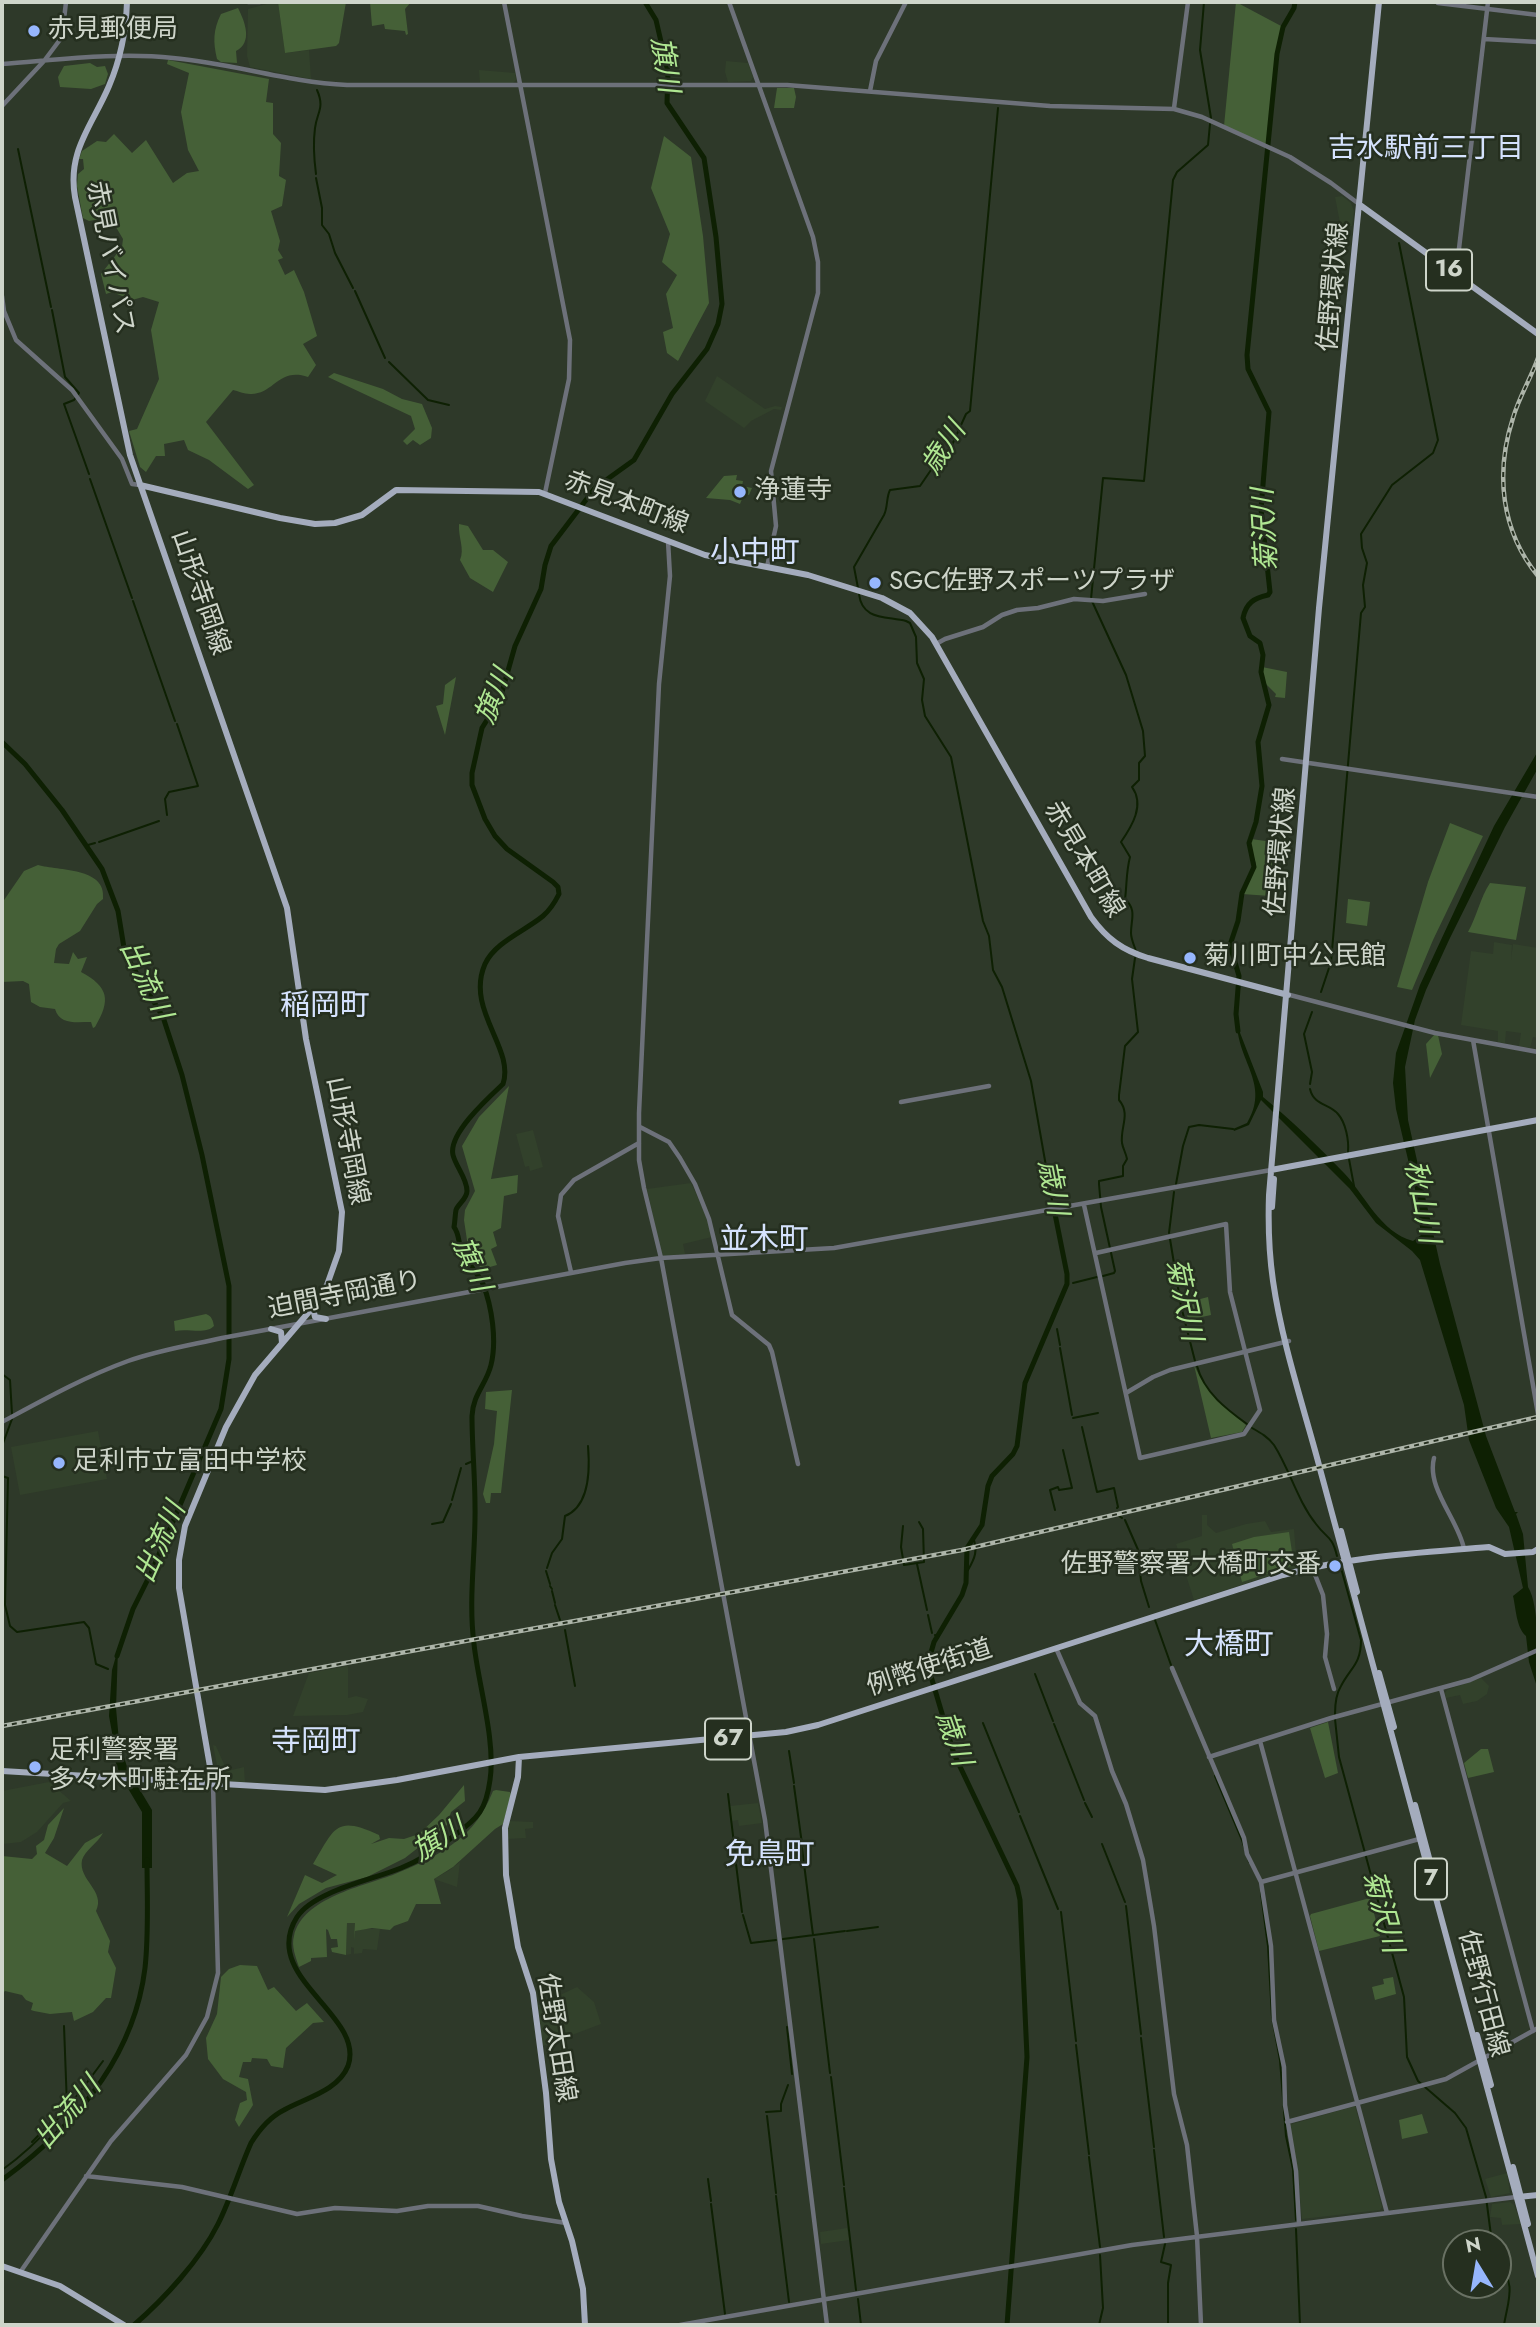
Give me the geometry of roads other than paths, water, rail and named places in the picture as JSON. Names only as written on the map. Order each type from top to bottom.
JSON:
[{"type":"main road","name":"赤見バイパス","points":[[127,2],[121,56],[105,97],[80,143],[73,177],[127,446],[140,485]]},
{"type":"main road","name":"佐野環状線","points":[[1288,995],[1322,608],[1362,216],[1360,205],[1379,2]]},
{"type":"main road","name":"16","points":[[1360,205],[1538,334]]},
{"type":"main road","name":"赤見本町線","points":[[140,485],[280,519],[315,524],[335,523],[362,515],[396,490],[545,493],[705,555],[808,575],[903,607],[921,623],[936,644],[1091,917],[1106,936],[1135,954],[1288,995]]},
{"type":"main road","name":"山形寺岡線","points":[[140,485],[287,908],[306,1039],[342,1212],[342,1237],[337,1262],[327,1285],[314,1306],[255,1375],[231,1415],[182,1537],[179,1588],[213,1784]]},
{"type":"main road","points":[[1288,995],[1273,1170],[1273,1254],[1288,1342],[1347,1560]]},
{"type":"main road","points":[[1273,1170],[1538,1120]]},
{"type":"main road","points":[[314,1306],[315,1317],[326,1319]]},
{"type":"main road","points":[[271,1329],[281,1332],[282,1343]]},
{"type":"main road","name":"例幣使街道","points":[[213,1784],[321,1791],[391,1781],[517,1757],[748,1737],[808,1728],[1312,1567],[1347,1560],[1489,1547],[1499,1553],[1508,1554],[1538,1549]]},
{"type":"main road","name":"佐野行田線","points":[[1347,1560],[1538,2263]]},
{"type":"main road","name":"佐野太田線","points":[[517,1757],[518,1777],[505,1828],[506,1875],[518,1947],[533,1993],[546,2094],[551,2161],[559,2202],[583,2289],[585,2325]]},
{"type":"main road","name":"67","points":[[2,1771],[213,1784]]},
{"type":"main road","points":[[1519,2197],[1538,2195]]},
{"type":"main road","name":"佐野行田線","points":[[1519,2197],[1538,2276]]},
{"type":"main road","points":[[2,2266],[60,2286],[124,2325]]},
{"type":"street","points":[[2,106],[44,61],[62,37],[66,2]]},
{"type":"street","points":[[248,2],[260,2]]},
{"type":"street","points":[[504,2],[571,350],[567,393],[545,493]]},
{"type":"street","points":[[729,2],[813,237],[819,269],[816,300],[771,471],[776,526],[767,568]]},
{"type":"street","points":[[870,91],[877,61],[906,2]]},
{"type":"street","points":[[1174,109],[1188,2]]},
{"type":"street","points":[[1456,275],[1488,2]]},
{"type":"street","points":[[1438,3],[1538,15]]},
{"type":"street","points":[[1484,38],[1538,42]]},
{"type":"street","points":[[2,64],[121,56],[184,59],[296,81],[330,84],[521,87],[758,84],[1051,106],[1174,109],[1195,114],[1290,157],[1360,205]]},
{"type":"street","points":[[2,296],[4,312],[16,340],[72,390],[125,465],[132,484],[140,485]]},
{"type":"street","points":[[115,450],[127,446]]},
{"type":"street","points":[[667,541],[670,576],[659,684],[639,1143],[644,1188],[660,1258],[765,1820],[827,2325]]},
{"type":"street","points":[[936,644],[983,627],[1002,615],[1017,610],[1074,599],[1104,601],[1145,594]]},
{"type":"street","points":[[1282,759],[1538,797]]},
{"type":"street","points":[[1288,995],[1420,1029],[1538,1052]]},
{"type":"street","points":[[1473,1040],[1538,1414]]},
{"type":"street","points":[[901,1102],[989,1086]]},
{"type":"street","points":[[639,1127],[669,1142],[700,1195],[719,1255],[732,1315],[769,1345],[772,1352],[798,1464]]},
{"type":"street","points":[[571,1272],[558,1216],[561,1195],[575,1180],[639,1143]]},
{"type":"street","name":"迫間寺岡通り","points":[[2,1422],[89,1377],[128,1361],[164,1350],[222,1338],[571,1272],[660,1258],[834,1248],[1273,1170]]},
{"type":"street","points":[[1084,1205],[1140,1458],[1241,1436],[1260,1410],[1228,1280],[1226,1224],[1096,1252]]},
{"type":"street","points":[[1126,1394],[1163,1372],[1244,1350],[1288,1342]]},
{"type":"street","points":[[1434,1458],[1437,1484],[1464,1549]]},
{"type":"street","points":[[1312,1567],[1323,1595],[1327,1634],[1325,1657],[1334,1689]]},
{"type":"street","points":[[1056,1648],[1080,1703],[1095,1716],[1143,1860],[1154,1926],[1174,2094],[1187,2145],[1198,2236],[1201,2325]]},
{"type":"street","points":[[1209,1757],[1335,1717],[1470,1680],[1538,1650]]},
{"type":"street","points":[[1172,1668],[1244,1838],[1247,1854],[1261,1881],[1271,1946],[1274,2020],[1284,2067],[1287,2122],[1296,2171],[1299,2224]]},
{"type":"street","points":[[1287,2122],[1446,2079],[1536,2029],[1441,1689]]},
{"type":"street","points":[[1260,1741],[1387,2213]]},
{"type":"street","points":[[21,2271],[111,2141],[192,2047],[207,2017],[218,1973],[213,1784]]},
{"type":"street","points":[[1261,1881],[1421,1838]]},
{"type":"street","points":[[86,2176],[169,2185],[298,2214],[335,2208],[397,2211],[428,2206],[481,2206],[522,2217],[566,2223]]},
{"type":"street","points":[[680,2325],[1101,2250],[1519,2197]]},
{"type":"water","name":"秋山川","points":[[1538,751],[1538,768],[1505,827],[1426,990],[1415,1020],[1405,1067],[1408,1120],[1440,1264],[1486,1436],[1515,1512],[1518,1512],[1516,1514],[1523,1534],[1528,1587],[1535,1607],[1538,1690],[1529,1662],[1526,1636],[1518,1623],[1513,1596],[1523,1588],[1509,1527],[1496,1508],[1469,1440],[1464,1405],[1420,1260],[1376,1223],[1350,1189],[1261,1100],[1249,1125],[1234,1131],[1233,1129],[1247,1123],[1255,1097],[1237,1025],[1263,1097],[1344,1173],[1391,1230],[1413,1241],[1421,1235],[1415,1189],[1396,1109],[1393,1083],[1396,1053],[1420,985],[1494,826]]},
{"type":"water","points":[[118,1649],[116,1708],[119,1741],[128,1770],[152,1810],[152,1868],[142,1868],[142,1812],[120,1775],[115,1760],[109,1716],[112,1670]]},
{"type":"waterway","name":"旗川","points":[[134,2325],[202,2251],[218,2224],[251,2143],[261,2129],[279,2113],[329,2088],[337,2082],[348,2066],[349,2047],[342,2030],[301,1977],[291,1958],[289,1939],[297,1917],[305,1908],[330,1893],[401,1868],[436,1849],[475,1818],[483,1806],[488,1790],[491,1748],[472,1627],[475,1506],[472,1416],[491,1365],[493,1335],[491,1313],[483,1284],[462,1252],[454,1227],[456,1210],[467,1191],[453,1155],[453,1146],[470,1117],[503,1084],[505,1070],[502,1057],[481,997],[485,964],[503,943],[546,914],[559,894],[558,887],[553,882],[507,849],[495,836],[485,819],[472,785],[472,773],[482,728],[500,699],[515,646],[541,589],[551,546],[595,488],[634,460],[672,394],[707,349],[718,324],[722,304],[716,237],[704,158],[667,103],[668,72],[656,20],[645,2]]},
{"type":"waterway","points":[[1204,2],[1200,50],[1211,118]]},
{"type":"waterway","name":"菊沢川","points":[[1238,1031],[1236,1014],[1239,976],[1230,945],[1238,921],[1242,893],[1254,867],[1249,843],[1256,822],[1262,786],[1258,742],[1269,705],[1261,672],[1263,655],[1260,643],[1250,636],[1243,618],[1251,602],[1270,592],[1261,509],[1269,412],[1248,369],[1247,355],[1277,54],[1283,27],[1295,2]]},
{"type":"waterway","points":[[316,174],[314,134],[320,106],[317,90]]},
{"type":"waterway","name":"歳川","points":[[858,588],[854,567],[884,515],[890,490],[920,486],[933,467],[947,456],[966,414],[970,411],[998,108]]},
{"type":"waterway","points":[[1136,951],[1131,935],[1132,911],[1125,899],[1130,857],[1121,842],[1136,815],[1137,801],[1132,787],[1139,780],[1139,763],[1145,756],[1143,731],[1126,675],[1091,599],[1103,478],[1144,481],[1173,180],[1177,172],[1208,145],[1210,124]]},
{"type":"waterway","points":[[18,149],[51,307]]},
{"type":"waterway","points":[[316,178],[322,208],[322,225],[329,234],[335,253],[353,288]]},
{"type":"waterway","points":[[1321,992],[1331,962],[1361,613],[1365,607],[1363,585],[1367,563],[1361,534],[1392,485],[1433,453],[1438,440],[1399,243]]},
{"type":"waterway","points":[[355,291],[385,358]]},
{"type":"waterway","points":[[52,310],[65,377],[79,393],[74,400],[64,404],[89,474]]},
{"type":"waterway","points":[[389,362],[428,400],[449,405]]},
{"type":"waterway","points":[[90,479],[132,598]]},
{"type":"waterway","name":"歳川","points":[[859,594],[861,602],[870,613],[910,623],[916,637],[917,663],[924,679],[922,700],[925,716],[951,757],[983,921],[989,936],[993,970],[1002,987],[1031,1081],[1053,1206]]},
{"type":"waterway","points":[[133,601],[175,721]]},
{"type":"waterway","points":[[167,815],[165,799],[169,792],[198,786],[177,724]]},
{"type":"waterway","name":"出流川","points":[[2,742],[25,764],[62,810],[102,869],[118,911],[125,954],[163,1017],[182,1075],[202,1155],[229,1286],[229,1359],[221,1409],[133,1609],[117,1656]]},
{"type":"waterway","points":[[99,842],[159,821]]},
{"type":"waterway","points":[[88,845],[95,843]]},
{"type":"waterway","points":[[1103,1276],[1115,1271],[1101,1207],[1099,1181],[1123,1176],[1123,1166],[1127,1159],[1122,1143],[1125,1116],[1119,1095],[1125,1046],[1138,1032],[1132,979],[1135,958]]},
{"type":"waterway","points":[[1310,1084],[1312,1072],[1304,1034],[1312,1012]]},
{"type":"waterway","points":[[1310,1089],[1315,1099],[1334,1110],[1341,1118],[1348,1152]]},
{"type":"waterway","name":"菊沢川","points":[[1176,1184],[1189,1127],[1199,1125],[1233,1129]]},
{"type":"waterway","points":[[1349,1159],[1354,1186]]},
{"type":"waterway","name":"菊沢川","points":[[1169,1233],[1174,1192]]},
{"type":"waterway","name":"歳川","points":[[1007,2325],[1027,2057],[1020,1900],[1017,1886],[954,1754],[930,1673],[930,1656],[934,1642],[962,1595],[966,1583],[967,1548],[982,1525],[992,1476],[1017,1446],[1025,1383],[1067,1284],[1055,1214]]},
{"type":"waterway","name":"菊沢川","points":[[1170,1239],[1181,1306],[1195,1361]]},
{"type":"waterway","points":[[1073,1283],[1097,1277]]},
{"type":"waterway","points":[[1057,1329],[1060,1345]]},
{"type":"waterway","points":[[1060,1348],[1072,1415]]},
{"type":"waterway","name":"菊沢川","points":[[1197,1366],[1210,1392],[1247,1424]]},
{"type":"waterway","points":[[2,1374],[10,1380],[12,1414]]},
{"type":"waterway","points":[[1073,1418],[1098,1413]]},
{"type":"waterway","points":[[2,1446],[12,1419]]},
{"type":"waterway","points":[[1082,1427],[1097,1492],[1114,1488],[1117,1508]]},
{"type":"waterway","name":"菊沢川","points":[[1252,1428],[1274,1445],[1304,1505],[1331,1541],[1337,1556]]},
{"type":"waterway","points":[[547,1568],[552,1553],[562,1539],[565,1516],[573,1511],[584,1496],[589,1466],[588,1446]]},
{"type":"waterway","points":[[1055,1510],[1050,1490],[1058,1487],[1059,1490],[1072,1488],[1063,1450]]},
{"type":"waterway","name":"旗川","points":[[466,1464],[473,1461]]},
{"type":"waterway","points":[[452,1500],[461,1468]]},
{"type":"waterway","points":[[2,1476],[8,1478],[5,1605],[10,1626],[17,1632],[84,1622],[89,1628],[96,1664],[108,1669]]},
{"type":"waterway","points":[[432,1524],[443,1522],[451,1504]]},
{"type":"waterway","points":[[1125,1520],[1139,1552],[1138,1557]]},
{"type":"waterway","points":[[903,1526],[901,1547],[904,1565],[924,1562],[923,1529],[919,1522]]},
{"type":"waterway","points":[[968,1570],[975,1554],[973,1537]]},
{"type":"waterway","points":[[1139,1562],[1141,1581],[1149,1607]]},
{"type":"waterway","points":[[917,1564],[927,1610]]},
{"type":"waterway","name":"菊沢川","points":[[1335,1714],[1338,1692],[1361,1648],[1341,1568]]},
{"type":"waterway","points":[[546,1571],[550,1584]]},
{"type":"waterway","points":[[552,1591],[555,1603]]},
{"type":"waterway","points":[[555,1605],[560,1620]]},
{"type":"waterway","points":[[928,1615],[932,1633]]},
{"type":"waterway","points":[[1155,1620],[1171,1665]]},
{"type":"waterway","points":[[565,1630],[575,1686]]},
{"type":"waterway","points":[[1035,1674],[1053,1721]]},
{"type":"waterway","name":"菊沢川","points":[[1335,1719],[1339,1757],[1404,1997],[1407,2057],[1418,2081],[1455,2113],[1466,2128],[1486,2197],[1490,2229]]},
{"type":"waterway","points":[[983,1723],[1019,1812]]},
{"type":"waterway","points":[[1054,1724],[1084,1800]]},
{"type":"waterway","points":[[789,1751],[794,1783]]},
{"type":"waterway","points":[[1215,1776],[1249,1862]]},
{"type":"waterway","points":[[794,1786],[802,1844]]},
{"type":"waterway","points":[[728,1794],[735,1852]]},
{"type":"waterway","points":[[1085,1803],[1092,1817]]},
{"type":"waterway","points":[[1020,1816],[1058,1909]]},
{"type":"waterway","points":[[1102,1844],[1125,1902]]},
{"type":"waterway","points":[[802,1848],[813,1935]]},
{"type":"waterway","points":[[735,1856],[742,1912]]},
{"type":"waterway","name":"出流川","points":[[2,2180],[53,2138],[76,2114],[114,2061],[128,2032],[139,2001],[145,1968],[147,1860]]},
{"type":"waterway","points":[[1261,1893],[1268,1946],[1272,2017],[1280,2060],[1286,2136],[1293,2169],[1296,2220]]},
{"type":"waterway","points":[[1126,1906],[1141,2034]]},
{"type":"waterway","points":[[1061,1912],[1076,2041]]},
{"type":"waterway","points":[[743,1915],[751,1943],[776,1940]]},
{"type":"waterway","points":[[847,1931],[878,1927]]},
{"type":"waterway","points":[[783,1939],[845,1931]]},
{"type":"waterway","points":[[814,1939],[830,2073]]},
{"type":"waterway","points":[[32,2142],[67,2106],[64,2026]]},
{"type":"waterway","points":[[787,2027],[792,2074]]},
{"type":"waterway","points":[[1141,2038],[1154,2147]]},
{"type":"waterway","points":[[1076,2045],[1089,2154]]},
{"type":"waterway","points":[[2,2170],[45,2133],[103,2061]]},
{"type":"waterway","points":[[831,2077],[844,2185]]},
{"type":"waterway","points":[[766,2112],[781,2111],[788,2085]]},
{"type":"waterway","points":[[767,2116],[776,2193]]},
{"type":"waterway","points":[[1154,2150],[1164,2237]]},
{"type":"waterway","points":[[1089,2157],[1100,2247]]},
{"type":"waterway","points":[[708,2179],[711,2201]]},
{"type":"waterway","points":[[844,2188],[856,2290]]},
{"type":"waterway","points":[[776,2196],[789,2302]]},
{"type":"waterway","points":[[711,2204],[725,2314]]},
{"type":"waterway","points":[[1296,2229],[1300,2325]]},
{"type":"waterway","points":[[1165,2244],[1161,2262],[1171,2265],[1168,2325]]},
{"type":"waterway","points":[[1099,2325],[1103,2308],[1100,2255]]},
{"type":"waterway","points":[[858,2299],[861,2325]]},
{"type":"waterway","name":"菊沢川","points":[[1504,2325],[1509,2299]]},
{"type":"tunnel","points":[[1323,1464],[1324,1468]]},
{"type":"railway","points":[[1538,358],[1513,418],[1507,439],[1503,480],[1509,521],[1526,559],[1538,576]]},
{"type":"railway","points":[[2,1726],[962,1550],[1538,1417]]},
{"type":"place","name":"赤見郵便局","points":[[34,31]]},
{"type":"place","name":"浄蓮寺","points":[[740,492]]},
{"type":"place","name":"SGC佐野スポーツプラザ","points":[[875,583]]},
{"type":"place","name":"菊川町中公民館","points":[[1190,958]]},
{"type":"place","name":"足利市立富田中学校","points":[[59,1463]]},
{"type":"place","name":"佐野警察署大橋町交番","points":[[1335,1566]]},
{"type":"place","name":"足利警察署 多々木町駐在所","points":[[35,1767]]},
{"type":"district","name":"吉水駅前三丁目","points":[[1426,150]]},
{"type":"district","name":"小中町","points":[[755,555]]},
{"type":"district","name":"稲岡町","points":[[325,1008]]},
{"type":"district","name":"並木町","points":[[764,1242]]},
{"type":"district","name":"大橋町","points":[[1229,1647]]},
{"type":"district","name":"寺岡町","points":[[316,1744]]},
{"type":"district","name":"免鳥町","points":[[770,1857]]}]
